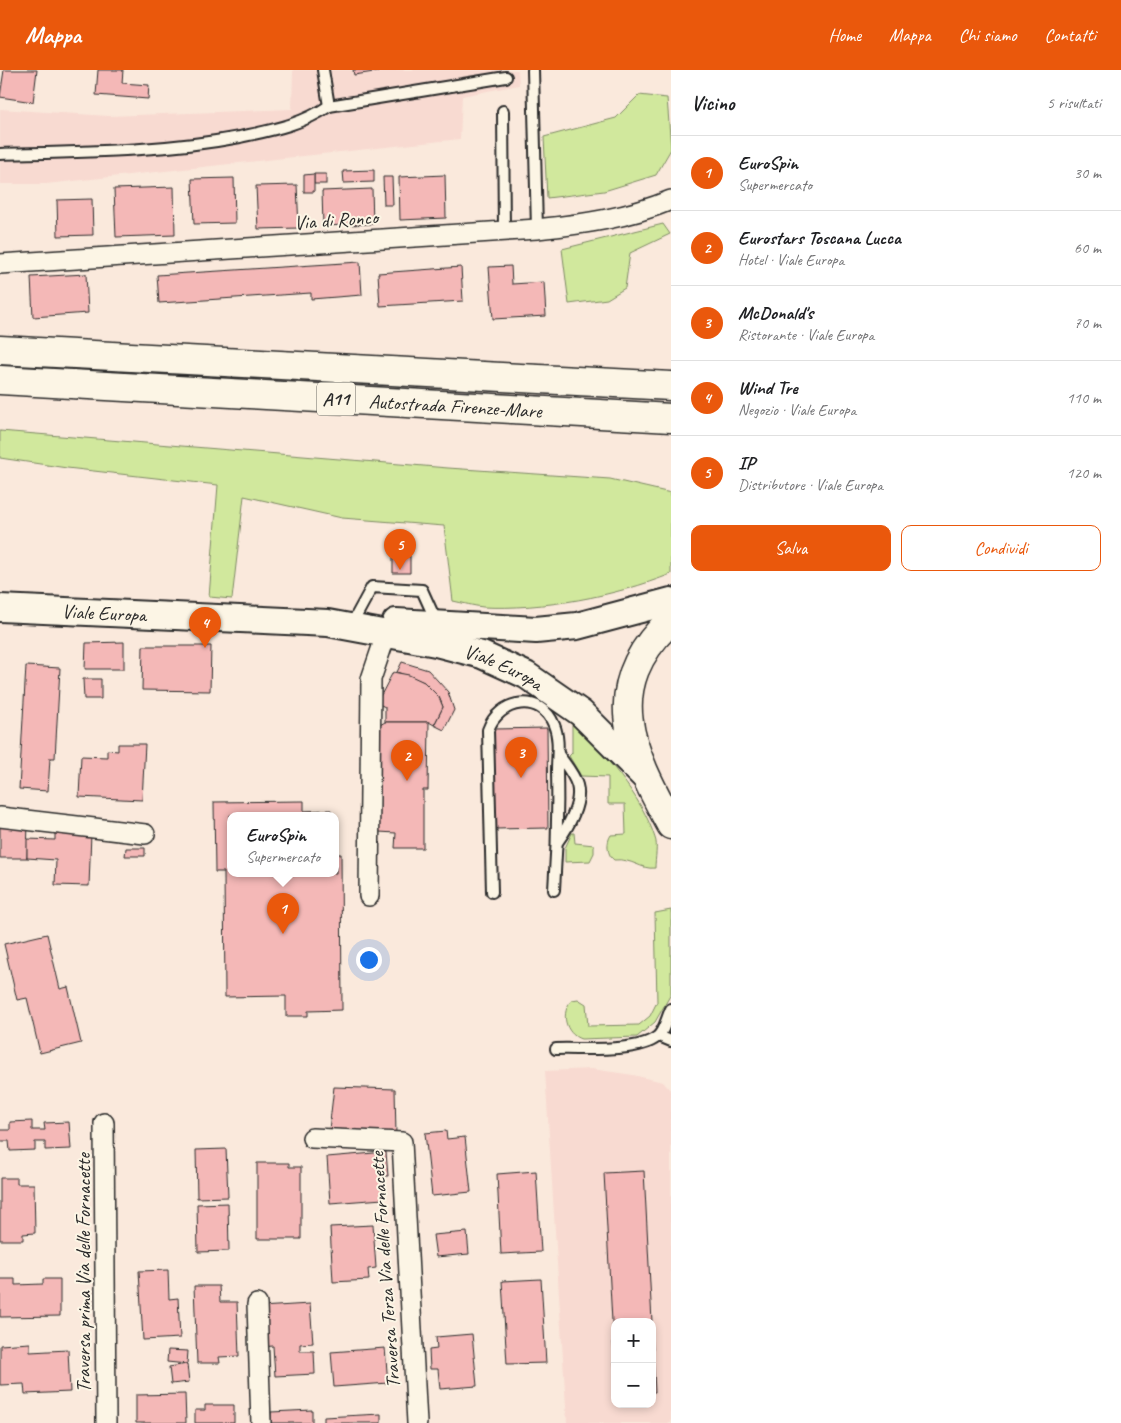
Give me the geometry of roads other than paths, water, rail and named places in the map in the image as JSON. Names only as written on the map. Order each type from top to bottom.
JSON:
[{"type":"main road","name":"Autostrada Firenze-Mare","points":[[0,350],[671,386]]},
{"type":"main road","name":"Autostrada Firenze-Mare","points":[[0,380],[671,418]]},
{"type":"main road","name":"Viale Europa","points":[[328,623],[354,620],[438,623],[485,629],[536,630],[577,626],[671,601]]},
{"type":"main road","name":"Viale Europa","points":[[0,608],[328,623],[386,635],[436,642],[482,655],[526,675],[581,713],[645,777]]},
{"type":"main road","name":"Viale Europa","points":[[671,620],[644,649],[636,666],[628,694],[627,720],[645,777],[671,825]]},
{"type":"street","name":"Via di Ronco","points":[[0,264],[537,229],[593,223],[648,210],[671,200]]},
{"type":"street","points":[[369,896],[371,679],[386,635]]},
{"type":"street","points":[[0,817],[144,834]]},
{"type":"street","name":"Traversa prima Via delle Fornacette","points":[[104,1123],[106,1423]]},
{"type":"street","name":"Traversa Terza Via delle Fornacette","points":[[312,1138],[402,1142],[417,1423]]},
{"type":"street","points":[[257,1304],[262,1423]]},
{"type":"lane","points":[[324,70],[329,106]]},
{"type":"lane","points":[[533,70],[537,229]]},
{"type":"lane","points":[[0,154],[190,146],[285,128],[310,118],[329,106],[506,77]]},
{"type":"lane","points":[[503,111],[504,231]]},
{"type":"lane","points":[[354,620],[372,587],[422,590],[438,623]]},
{"type":"lane","points":[[492,892],[488,730],[491,722],[503,708],[518,703],[535,705],[548,714],[554,724],[557,735],[558,841],[554,890]]},
{"type":"lane","points":[[557,752],[577,785],[577,794],[568,827],[558,841]]},
{"type":"lane","points":[[556,1049],[634,1046],[650,1042],[659,1036],[671,1009]]},
{"type":"lane","points":[[659,1036],[671,1041]]},
{"type":"place","name":"IP","points":[[400,570]]},
{"type":"place","name":"Wind Tre","points":[[205,648]]},
{"type":"place","name":"McDonald's","points":[[521,778]]},
{"type":"place","name":"Eurostars Toscana Lucca","points":[[407,781]]},
{"type":"place","name":"EuroSpin","points":[[283,934]]}]
